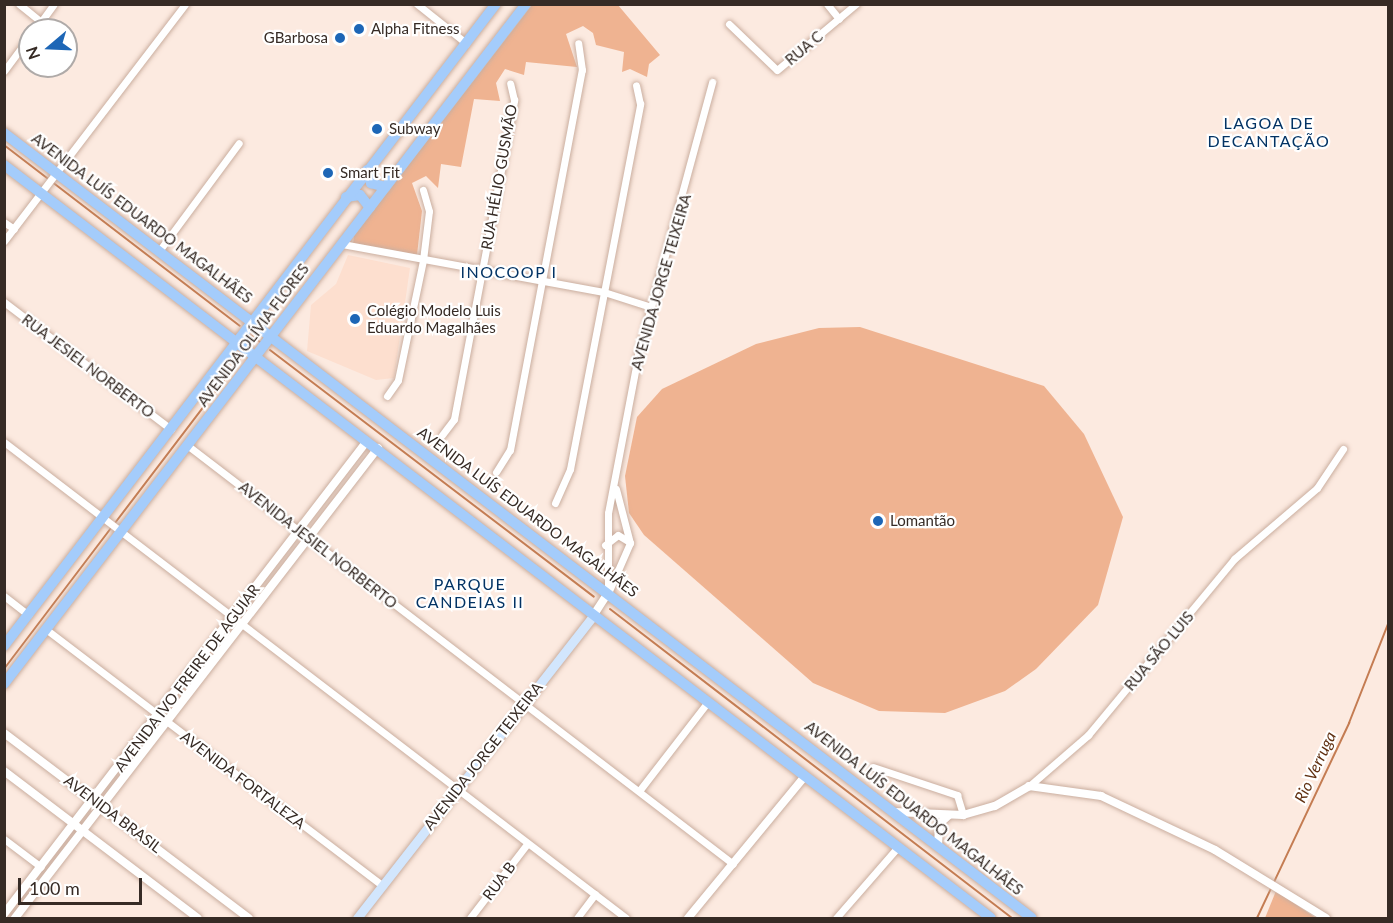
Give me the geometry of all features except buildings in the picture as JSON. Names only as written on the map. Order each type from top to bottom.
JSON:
[{"type":"main road","name":"AVENIDA OLÍVIA FLORES","points":[[4,646],[496,4]]},
{"type":"main road","name":"AVENIDA OLÍVIA FLORES","points":[[4,684],[526,4]]},
{"type":"main road","name":"AVENIDA LUÍS EDUARDO MAGALHÃES","points":[[4,133],[54,175],[272,335],[610,591],[1032,918]]},
{"type":"main road","points":[[4,165],[43,191],[593,616],[991,918]]},
{"type":"main road","points":[[367,170],[371,183],[385,187]]},
{"type":"main road","points":[[346,197],[360,195],[370,208]]},
{"type":"main road","name":"AVENIDA JORGE TEIXEIRA","points":[[357,918],[593,616]]},
{"type":"street","points":[[19,4],[36,18]]},
{"type":"street","points":[[44,18],[54,4]]},
{"type":"street","points":[[4,241],[185,4]]},
{"type":"street","points":[[417,4],[466,43]]},
{"type":"street","points":[[827,4],[839,19]]},
{"type":"street","name":"RUA C","points":[[729,24],[775,70],[856,4]]},
{"type":"street","points":[[496,472],[510,450],[543,281],[584,60],[578,44]]},
{"type":"street","points":[[4,71],[18,52]]},
{"type":"street","name":"AVENIDA JORGE TEIXEIRA","points":[[610,591],[605,545],[651,307],[712,82]]},
{"type":"street","name":"RUA HÉLIO GUSMÃO","points":[[442,435],[454,419],[514,100],[510,83]]},
{"type":"street","points":[[555,503],[570,469],[640,104],[636,85]]},
{"type":"street","points":[[159,251],[239,142]]},
{"type":"street","points":[[387,396],[398,380],[423,260],[429,211],[423,190]]},
{"type":"street","points":[[4,222],[14,229]]},
{"type":"street","points":[[342,244],[603,292],[651,307]]},
{"type":"street","name":"RUA JESIEL NORBERTO","points":[[4,302],[171,429]]},
{"type":"street","name":"AVENIDA IVO FREIRE DE AGUIAR","points":[[5,913],[367,441]]},
{"type":"street","points":[[4,442],[626,918]]},
{"type":"street","name":"AVENIDA JESIEL NORBERTO","points":[[187,445],[733,864]]},
{"type":"street","name":"AVENIDA IVO FREIRE DE AGUIAR","points":[[13,918],[378,448]]},
{"type":"street","name":"RUA SÃO LUIS","points":[[895,812],[963,815],[995,806],[1029,786],[1088,735],[1234,559],[1317,488],[1343,449]]},
{"type":"street","name":"AVENIDA JORGE TEIXEIRA","points":[[593,616],[610,591],[630,543],[616,484]]},
{"type":"street","points":[[605,545],[618,535],[630,543]]},
{"type":"street","points":[[4,596],[28,615]]},
{"type":"street","name":"AVENIDA FORTALEZA","points":[[47,630],[382,885]]},
{"type":"street","points":[[639,791],[707,703]]},
{"type":"street","name":"AVENIDA BRASIL","points":[[4,732],[249,918]]},
{"type":"street","points":[[873,767],[957,795],[963,815]]},
{"type":"street","name":"AVENIDA BRASIL","points":[[4,771],[198,918]]},
{"type":"street","points":[[688,918],[805,776]]},
{"type":"street","points":[[1029,786],[1101,796],[1281,888],[1326,918]]},
{"type":"street","points":[[938,846],[939,824],[949,815]]},
{"type":"street","points":[[4,839],[41,867]]},
{"type":"street","name":"RUA B","points":[[470,918],[527,844]]},
{"type":"street","points":[[836,918],[898,847]]},
{"type":"street","points":[[577,918],[595,894]]},
{"type":"street","points":[[5,913],[13,918]]},
{"type":"shaded area","points":[[532,5],[618,5],[660,55],[649,64],[647,77],[630,69],[622,72],[624,52],[596,45],[593,33],[583,26],[566,34],[577,67],[526,62],[524,75],[505,69],[496,83],[500,101],[474,99],[461,167],[441,164],[438,188],[426,176],[412,183],[422,211],[417,255],[353,244],[354,236]]},
{"type":"shaded area","name":"Colégio Modelo Luis Eduardo Magalhães","points":[[348,255],[410,268],[394,378],[376,380],[307,351],[311,305],[336,284]]},
{"type":"shaded area","name":"Lomantão","points":[[860,327],[1044,386],[1084,434],[1123,517],[1098,605],[1036,669],[1005,691],[945,713],[879,711],[813,683],[644,535],[629,513],[625,476],[637,417],[662,389],[756,344],[819,328]]},
{"type":"shaded area","points":[[1276,891],[1307,912],[1316,918],[1265,918]]},
{"type":"waterway","points":[[4,145],[240,326]]},
{"type":"waterway","points":[[249,334],[260,342]]},
{"type":"waterway","points":[[270,350],[594,597]]},
{"type":"waterway","points":[[115,523],[243,355]]},
{"type":"waterway","points":[[4,669],[111,528]]},
{"type":"waterway","points":[[610,609],[1012,918]]},
{"type":"waterway","name":"Rio Verruga","points":[[1257,918],[1349,723],[1388,624]]},
{"type":"place","name":"Alpha Fitness","points":[[359,29]]},
{"type":"place","name":"GBarbosa","points":[[340,38]]},
{"type":"place","name":"Subway","points":[[377,129]]},
{"type":"place","name":"Smart Fit","points":[[328,173]]},
{"type":"place","name":"Colégio Modelo Luis Eduardo Magalhães","points":[[355,319]]},
{"type":"place","name":"Lomantão","points":[[878,521]]},
{"type":"district","name":"LAGOA DE DECANTAÇÃO","points":[[1269,132]]},
{"type":"district","name":"INOCOOP I","points":[[509,272]]},
{"type":"district","name":"PARQUE CANDEIAS II","points":[[470,593]]}]
